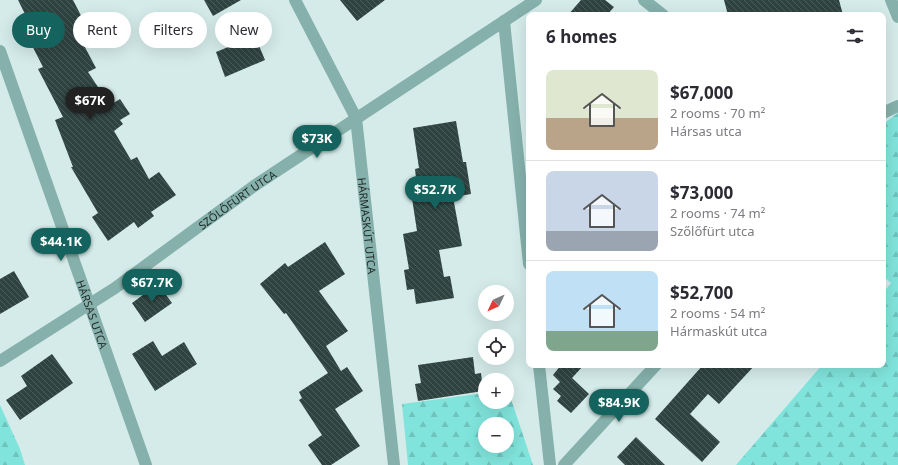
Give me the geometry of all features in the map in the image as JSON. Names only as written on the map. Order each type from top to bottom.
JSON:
[{"type":"street","name":"HÁRMASKÚT UTCA","points":[[295,0],[356,118],[394,465]]},
{"type":"street","name":"SZŐLŐFÜRT UTCA","points":[[0,361],[89,305],[254,186],[536,0]]},
{"type":"street","points":[[644,0],[659,12]]},
{"type":"street","points":[[891,0],[898,17]]},
{"type":"street","points":[[504,20],[526,235]]},
{"type":"street","name":"HÁRSAS UTCA","points":[[0,51],[146,465]]},
{"type":"street","points":[[886,110],[898,106]]},
{"type":"street","points":[[539,368],[550,465]]},
{"type":"street","points":[[564,465],[653,368]]},
{"type":"green space","points":[[898,113],[898,465],[736,465],[819,368],[886,368],[886,289],[891,283],[886,279],[886,122]]},
{"type":"green space","points":[[478,394],[478,409],[514,408],[533,465],[408,465],[402,404]]},
{"type":"green space","points":[[0,405],[20,449],[25,465],[0,465]]},
{"type":"building","points":[[18,0],[73,0],[79,12],[73,12],[73,48],[85,48],[96,68],[88,72],[110,105],[120,99],[130,114],[120,120],[123,124],[114,131],[131,160],[137,157],[149,179],[159,172],[176,195],[151,212],[154,216],[138,228],[134,222],[108,241],[92,217],[98,213],[71,167],[73,167],[55,120],[63,117],[38,69],[43,67],[33,48],[65,48],[65,12],[24,12]]},
{"type":"building","points":[[204,0],[241,0],[220,12],[215,12],[215,15],[213,16]]},
{"type":"building","points":[[340,0],[385,0],[357,21]]},
{"type":"building","points":[[581,0],[605,0],[614,7],[610,12],[571,12]]},
{"type":"building","points":[[724,0],[839,0],[842,12],[727,12]]},
{"type":"building","points":[[226,48],[260,48],[265,60],[225,77],[216,52]]},
{"type":"building","points":[[456,121],[463,162],[466,162],[471,194],[453,197],[462,246],[439,250],[444,277],[450,276],[454,298],[416,304],[414,289],[407,290],[404,270],[409,269],[403,234],[417,231],[409,179],[416,178],[415,169],[419,168],[413,128]]},
{"type":"building","points":[[325,242],[345,274],[319,291],[348,331],[326,346],[341,371],[347,367],[363,391],[335,409],[360,446],[331,465],[322,465],[308,445],[322,435],[299,400],[302,398],[299,392],[328,373],[286,313],[284,314],[260,284],[285,263],[288,267]]},
{"type":"building","points":[[14,271],[29,297],[0,314],[0,279]]},
{"type":"building","points":[[158,284],[172,303],[145,322],[132,303]]},
{"type":"building","points":[[153,341],[162,356],[184,342],[197,364],[155,391],[132,354]]},
{"type":"building","points":[[52,354],[73,383],[20,420],[6,400],[27,386],[21,376]]},
{"type":"building","points":[[473,357],[475,374],[478,374],[478,392],[418,401],[415,384],[421,383],[418,365]]},
{"type":"building","points":[[559,368],[581,368],[572,378],[589,394],[571,413],[557,401],[561,396],[553,389],[560,382],[553,375]]},
{"type":"building","points":[[700,368],[752,368],[719,404],[708,394],[690,414],[720,442],[702,462],[655,419]]},
{"type":"building","points":[[636,437],[665,465],[625,465],[617,457]]}]
